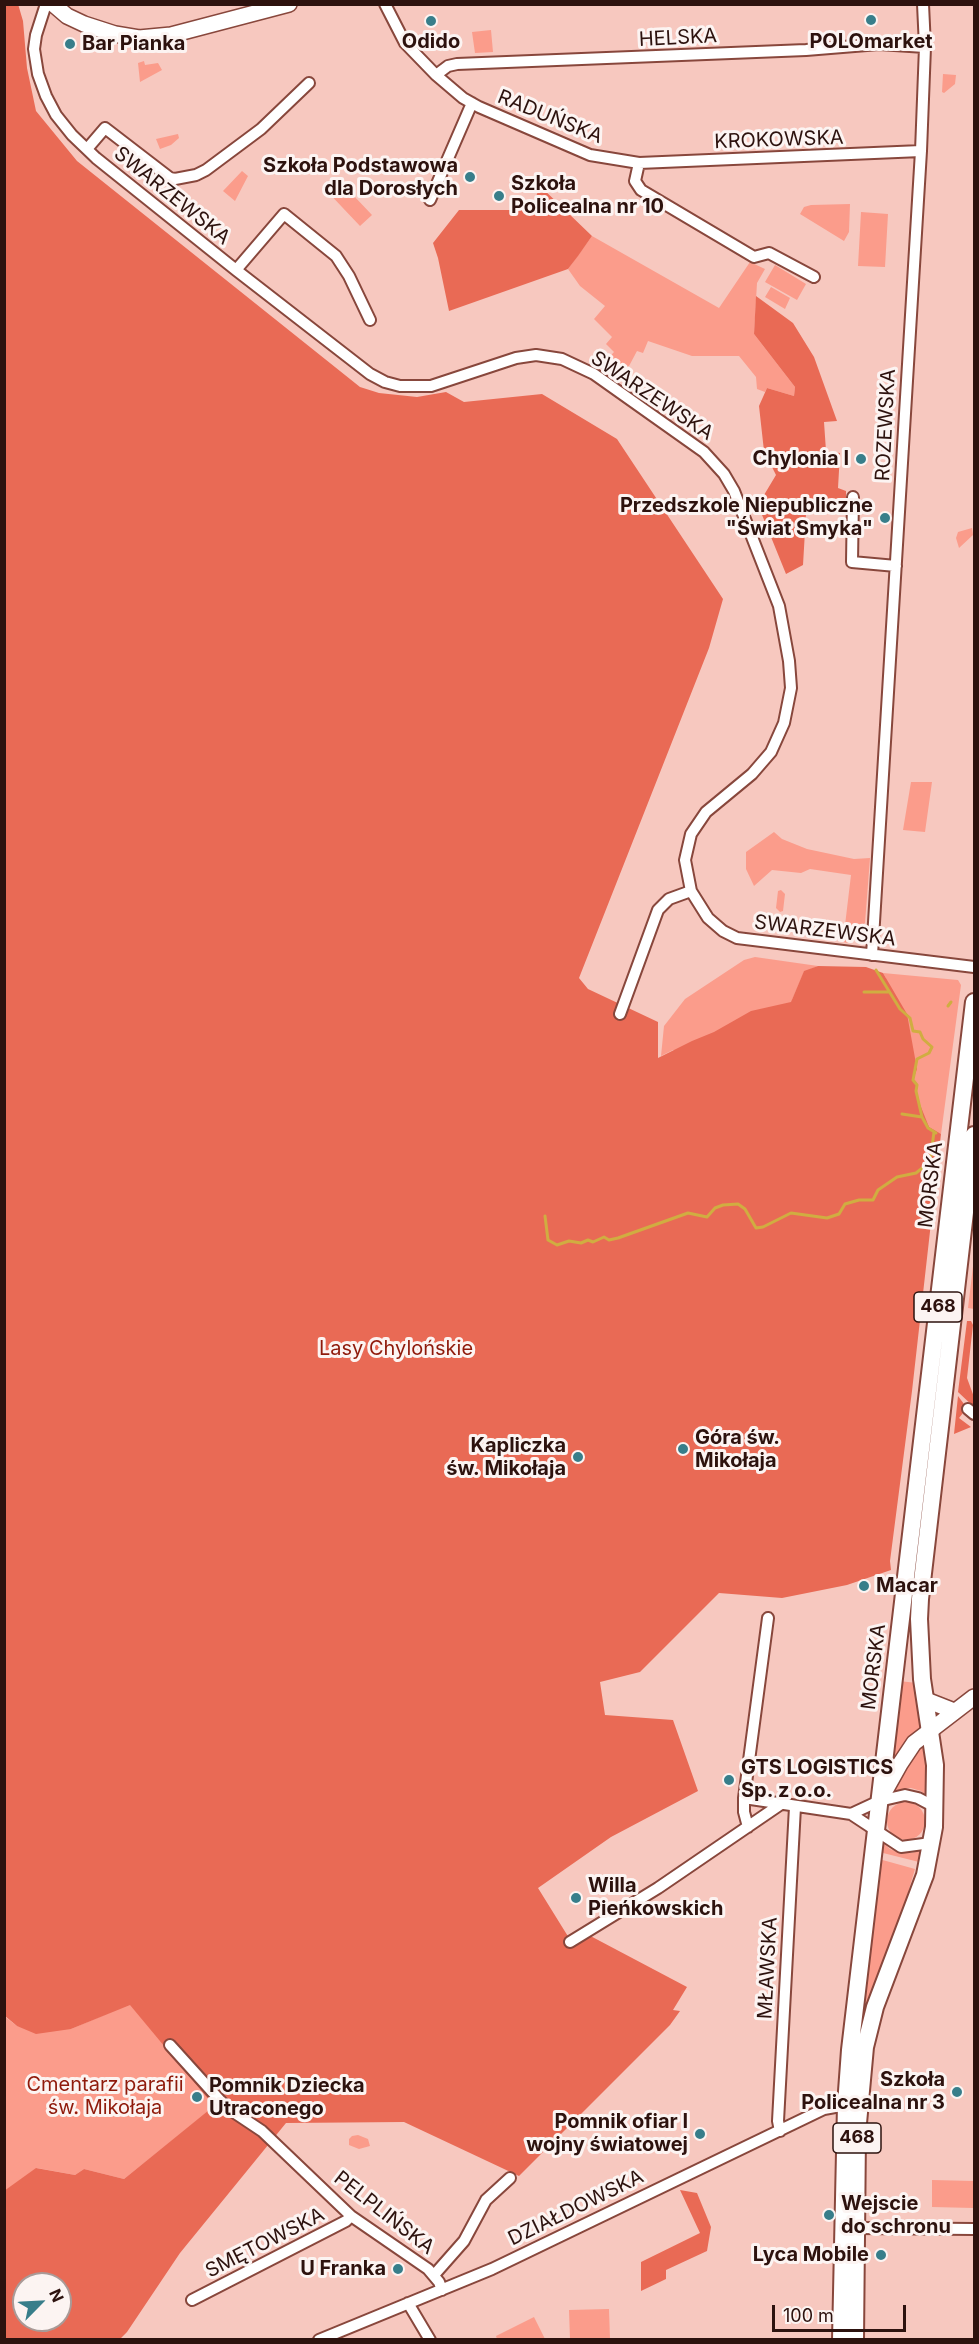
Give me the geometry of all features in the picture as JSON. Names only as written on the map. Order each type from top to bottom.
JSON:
[{"type":"main road","name":"MORSKA","points":[[841,2340],[846,2105],[850,2050],[975,1002]]},
{"type":"main road","name":"MORSKA","points":[[855,2340],[857,2134],[862,2068],[868,2031],[925,1875],[932,1843],[935,1765],[920,1649],[920,1599],[975,1135]]},
{"type":"street","name":"SWARZEWSKA","points":[[46,4],[37,28],[34,49],[39,80],[56,115],[87,149],[353,362],[385,382],[400,386],[431,387],[516,358],[536,356],[562,360],[594,374],[704,452],[724,474],[741,505],[778,606],[789,661],[791,688],[784,723],[771,752],[752,774],[706,812],[691,834],[686,860],[691,891],[708,918],[723,931],[737,938],[975,967]]},
{"type":"street","points":[[54,4],[67,16],[84,24],[115,34],[139,38],[171,35],[289,4]]},
{"type":"street","name":"RADUŃSKA","points":[[385,4],[405,43],[436,75],[472,104],[581,152],[605,159],[639,163]]},
{"type":"street","name":"ROZEWSKA","points":[[872,955],[921,151],[925,47],[923,4]]},
{"type":"street","name":"HELSKA","points":[[436,75],[448,66],[457,64],[879,45],[925,47]]},
{"type":"street","name":"SWARZEWSKA","points":[[87,149],[105,128],[170,178],[175,180],[196,175],[261,129],[309,83]]},
{"type":"street","name":"RADUŃSKA","points":[[430,200],[472,104]]},
{"type":"street","name":"KROKOWSKA","points":[[639,163],[921,151]]},
{"type":"street","points":[[639,163],[635,181],[641,190],[754,257],[769,253],[814,277]]},
{"type":"street","name":"SWARZEWSKA","points":[[236,270],[284,214],[336,256],[349,276],[370,320]]},
{"type":"street","points":[[853,497],[852,562],[896,566]]},
{"type":"street","points":[[620,1014],[658,910],[669,899],[691,891]]},
{"type":"street","points":[[748,1827],[744,1812],[744,1798],[768,1618]]},
{"type":"street","points":[[879,1801],[914,1743],[975,1697]]},
{"type":"street","points":[[926,1700],[954,1712]]},
{"type":"street","points":[[851,1814],[879,1801],[911,1796],[935,1807]]},
{"type":"street","points":[[744,1798],[851,1814],[901,1847],[932,1843]]},
{"type":"street","points":[[570,1942],[658,1888],[781,1804]]},
{"type":"street","name":"MŁAWSKA","points":[[780,2130],[778,2121],[795,1807]]},
{"type":"street","name":"PELPLIŃSKA","points":[[170,2045],[226,2107],[262,2131],[351,2216],[434,2275],[442,2290]]},
{"type":"street","name":"DZIAŁDOWSKA","points":[[319,2340],[334,2336],[492,2269],[831,2106],[846,2105]]},
{"type":"street","points":[[434,2275],[464,2241],[486,2200],[510,2178]]},
{"type":"street","name":"SMĘTOWSKA","points":[[192,2300],[346,2222],[351,2216]]},
{"type":"street","points":[[856,2228],[975,2229]]},
{"type":"street","points":[[408,2303],[430,2340]]},
{"type":"green space","name":"Lasy Chylońskie","points":[[18,4],[23,21],[27,68],[36,111],[77,161],[360,387],[379,393],[417,397],[446,392],[464,402],[542,394],[617,439],[723,599],[709,648],[579,978],[588,989],[658,1022],[658,1058],[714,1032],[751,1011],[791,1002],[804,971],[818,966],[866,967],[883,973],[907,1014],[917,1069],[913,1080],[917,1085],[919,1102],[929,1127],[941,1134],[890,1561],[891,1570],[847,1585],[782,1598],[719,1593],[640,1672],[600,1682],[605,1715],[673,1720],[698,1791],[611,1837],[538,1888],[569,1938],[581,1931],[687,1987],[673,2010],[680,2011],[670,2025],[519,2176],[404,2122],[286,2123],[180,2253],[121,2338],[110,2340],[5,2338],[4,2191],[36,2168],[75,2175],[84,2169],[124,2179],[214,2106],[130,2005],[71,2029],[36,2034],[17,2026],[5,2016],[4,5]]},
{"type":"green space","points":[[491,30],[493,52],[475,53],[472,32]]},
{"type":"green space","points":[[144,61],[145,65],[158,63],[162,70],[140,82],[138,63]]},
{"type":"green space","points":[[943,74],[956,75],[955,84],[944,93],[942,92]]},
{"type":"green space","points":[[178,134],[179,138],[171,145],[160,149],[156,139]]},
{"type":"green space","points":[[242,171],[248,176],[235,201],[223,191]]},
{"type":"green space","points":[[336,177],[372,215],[360,226],[324,188]]},
{"type":"green space","points":[[540,186],[592,236],[578,256],[568,269],[449,311],[433,243],[459,210],[531,210]]},
{"type":"green space","points":[[850,204],[849,232],[844,241],[800,214],[804,207],[811,205]]},
{"type":"green space","points":[[861,212],[888,214],[885,267],[858,266]]},
{"type":"green space","points":[[592,236],[719,308],[750,262],[765,269],[757,283],[754,334],[795,387],[794,396],[767,388],[765,392],[757,389],[756,377],[739,356],[692,356],[648,341],[643,353],[637,351],[629,366],[612,374],[600,367],[614,352],[606,344],[612,337],[594,319],[605,306],[580,286],[568,269]]},
{"type":"green space","points":[[775,265],[806,284],[797,300],[765,282]]},
{"type":"green space","points":[[771,287],[790,298],[785,309],[765,297]]},
{"type":"green space","points":[[756,296],[793,323],[814,357],[837,421],[824,422],[826,451],[840,453],[838,488],[846,491],[846,510],[806,514],[803,565],[786,574],[758,505],[776,475],[764,451],[759,406],[767,388],[794,396],[795,387],[754,334]]},
{"type":"green space","points":[[972,528],[973,535],[959,548],[956,538],[958,532]]},
{"type":"green space","points":[[911,782],[932,782],[925,832],[903,830]]},
{"type":"green space","points":[[774,832],[782,839],[807,849],[854,859],[870,858],[865,923],[858,928],[848,943],[843,942],[851,875],[810,869],[801,873],[772,870],[754,886],[746,869],[746,852]]},
{"type":"green space","points":[[781,890],[785,894],[783,911],[780,912],[776,908],[778,891]]},
{"type":"green space","points":[[755,957],[818,966],[804,972],[792,1000],[886,978],[883,973],[958,980],[961,985],[941,1134],[673,1050],[661,1056],[664,1026],[685,999],[744,960]]},
{"type":"green space","points":[[974,1258],[974,1309],[968,1308]]},
{"type":"green space","points":[[965,1284],[940,1510],[937,1510],[960,1302]]},
{"type":"green space","points":[[967,1321],[971,1321],[973,1325],[967,1378],[974,1397],[974,1407],[958,1392]]},
{"type":"green space","points":[[958,1396],[967,1408],[959,1418],[971,1427],[954,1434]]},
{"type":"green space","points":[[899,1681],[917,1683],[923,1724],[893,1761]]},
{"type":"green space","points":[[926,1736],[929,1798],[921,1791],[911,1788],[891,1791]]},
{"type":"green space","points":[[906,1802],[919,1808],[925,1821],[919,1834],[906,1840],[893,1834],[887,1821],[893,1808]]},
{"type":"green space","points":[[881,1841],[890,1849],[900,1853],[921,1850],[919,1862],[879,1852]]},
{"type":"green space","points":[[879,1859],[915,1869],[857,2065]]},
{"type":"green space","name":"Cmentarz parafii św. Mikołaja","points":[[130,2004],[215,2106],[124,2179],[84,2169],[75,2175],[37,2168],[5,2191],[4,2016],[17,2026],[71,2029]]},
{"type":"green space","points":[[358,2135],[368,2139],[370,2146],[359,2149],[349,2145],[349,2139]]},
{"type":"green space","points":[[932,2180],[974,2181],[974,2208],[932,2207]]},
{"type":"green space","points":[[680,2190],[697,2193],[711,2227],[707,2251],[666,2270],[666,2279],[641,2291],[641,2262],[700,2233]]},
{"type":"green space","points":[[609,2309],[610,2339],[570,2339],[569,2310]]},
{"type":"green space","points":[[534,2317],[545,2339],[497,2339],[496,2336]]},
{"type":"waterway","points":[[876,970],[900,1009],[910,1018],[913,1031],[920,1032],[923,1039],[932,1047],[929,1053],[917,1059],[913,1080],[917,1085],[916,1091],[922,1117],[928,1128],[936,1133]]},
{"type":"waterway","points":[[864,992],[889,992]]},
{"type":"waterway","points":[[948,1006],[951,1002]]},
{"type":"waterway","points":[[902,1114],[922,1117]]},
{"type":"waterway","points":[[545,1216],[548,1240],[557,1245],[569,1241],[581,1243],[588,1240],[593,1242],[604,1237],[609,1240],[618,1238],[688,1213],[707,1217],[715,1208],[723,1205],[738,1204],[745,1209],[756,1228],[763,1227],[791,1213],[827,1218],[839,1214],[845,1204],[859,1200],[873,1200],[878,1190],[897,1177],[916,1173],[930,1162],[934,1132]]},
{"type":"place","name":"POLOmarket","points":[[871,20]]},
{"type":"place","name":"Odido","points":[[431,21]]},
{"type":"place","name":"Bar Pianka","points":[[70,44]]},
{"type":"place","name":"Szkoła Podstawowa dla Dorosłych","points":[[470,177]]},
{"type":"place","name":"Szkoła Policealna nr 10","points":[[499,196]]},
{"type":"place","name":"Chylonia I","points":[[861,459]]},
{"type":"place","name":"Przedszkole Niepubliczne \"Świat Smyka\"","points":[[885,518]]},
{"type":"place","name":"Góra św. Mikołaja","points":[[683,1449]]},
{"type":"place","name":"Kapliczka św. Mikołaja","points":[[578,1457]]},
{"type":"place","name":"Macar","points":[[864,1586]]},
{"type":"place","name":"GTS LOGISTICS Sp. z o.o.","points":[[729,1780]]},
{"type":"place","name":"Willa Pieńkowskich","points":[[576,1898]]},
{"type":"place","name":"Szkoła Policealna nr 3","points":[[957,2092]]},
{"type":"place","name":"Pomnik Dziecka Utraconego","points":[[197,2097]]},
{"type":"place","name":"Pomnik ofiar I wojny światowej","points":[[700,2134]]},
{"type":"place","name":"Wejscie do schronu","points":[[829,2215]]},
{"type":"place","name":"Lyca Mobile","points":[[881,2255]]},
{"type":"place","name":"U Franka","points":[[398,2269]]}]
